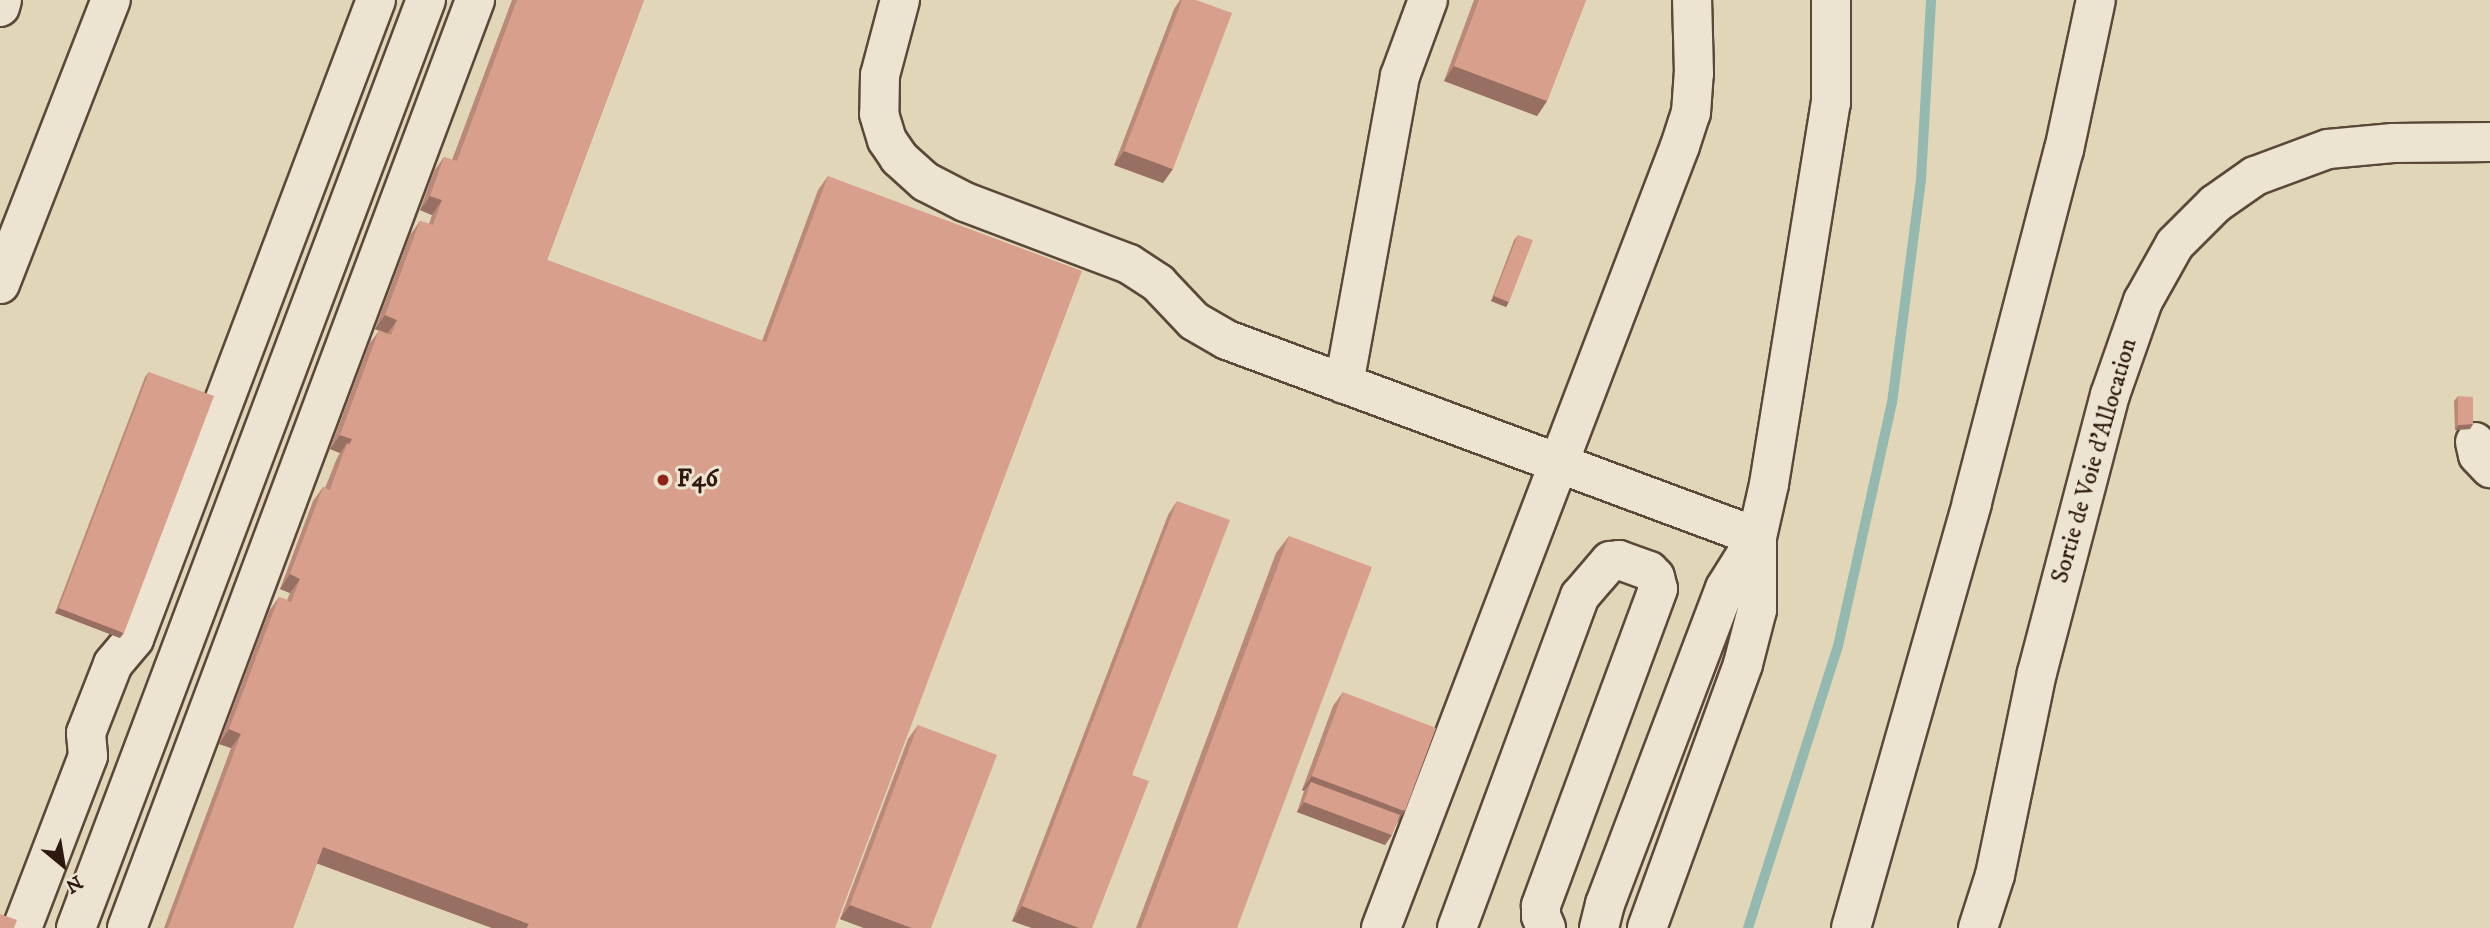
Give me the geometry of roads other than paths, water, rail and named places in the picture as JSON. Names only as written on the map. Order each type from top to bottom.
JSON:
[{"type":"lane","points":[[0,7],[2,0]]},
{"type":"lane","points":[[0,284],[111,0]]},
{"type":"lane","points":[[22,928],[88,756],[86,733],[113,664],[134,639],[376,0]]},
{"type":"lane","points":[[76,928],[426,0]]},
{"type":"lane","points":[[127,928],[475,0]]},
{"type":"lane","points":[[900,0],[880,75],[879,114],[887,140],[926,182],[965,202],[1129,264],[1158,283],[1187,315],[1210,331],[1344,384],[1757,537]]},
{"type":"lane","points":[[1344,384],[1397,88],[1428,0]]},
{"type":"lane","points":[[1381,928],[1691,113],[1694,74],[1692,0]]},
{"type":"lane","points":[[1647,928],[1743,664],[1757,610],[1757,537],[1769,484],[1831,103],[1831,0]]},
{"type":"lane","points":[[2064,150],[2096,0]]},
{"type":"lane","points":[[1851,928],[1968,515],[2064,150],[2111,0]]},
{"type":"lane","name":"Sortie de Voie d'Allocation","points":[[1978,928],[1995,875],[2037,673],[2110,395],[2143,301],[2175,244],[2215,205],[2255,176],[2328,149],[2393,143],[2490,142]]},
{"type":"lane","points":[[1599,928],[1609,892],[1725,588],[1757,537]]},
{"type":"lane","points":[[1457,928],[1580,596],[1610,561],[1619,560],[1649,571],[1655,577],[1658,589],[1541,906],[1541,916],[1546,928]]},
{"type":"waterway","points":[[1748,928],[1838,646],[1892,403],[1921,180],[1931,0]]},
{"type":"place","name":"F46","points":[[663,480]]}]
